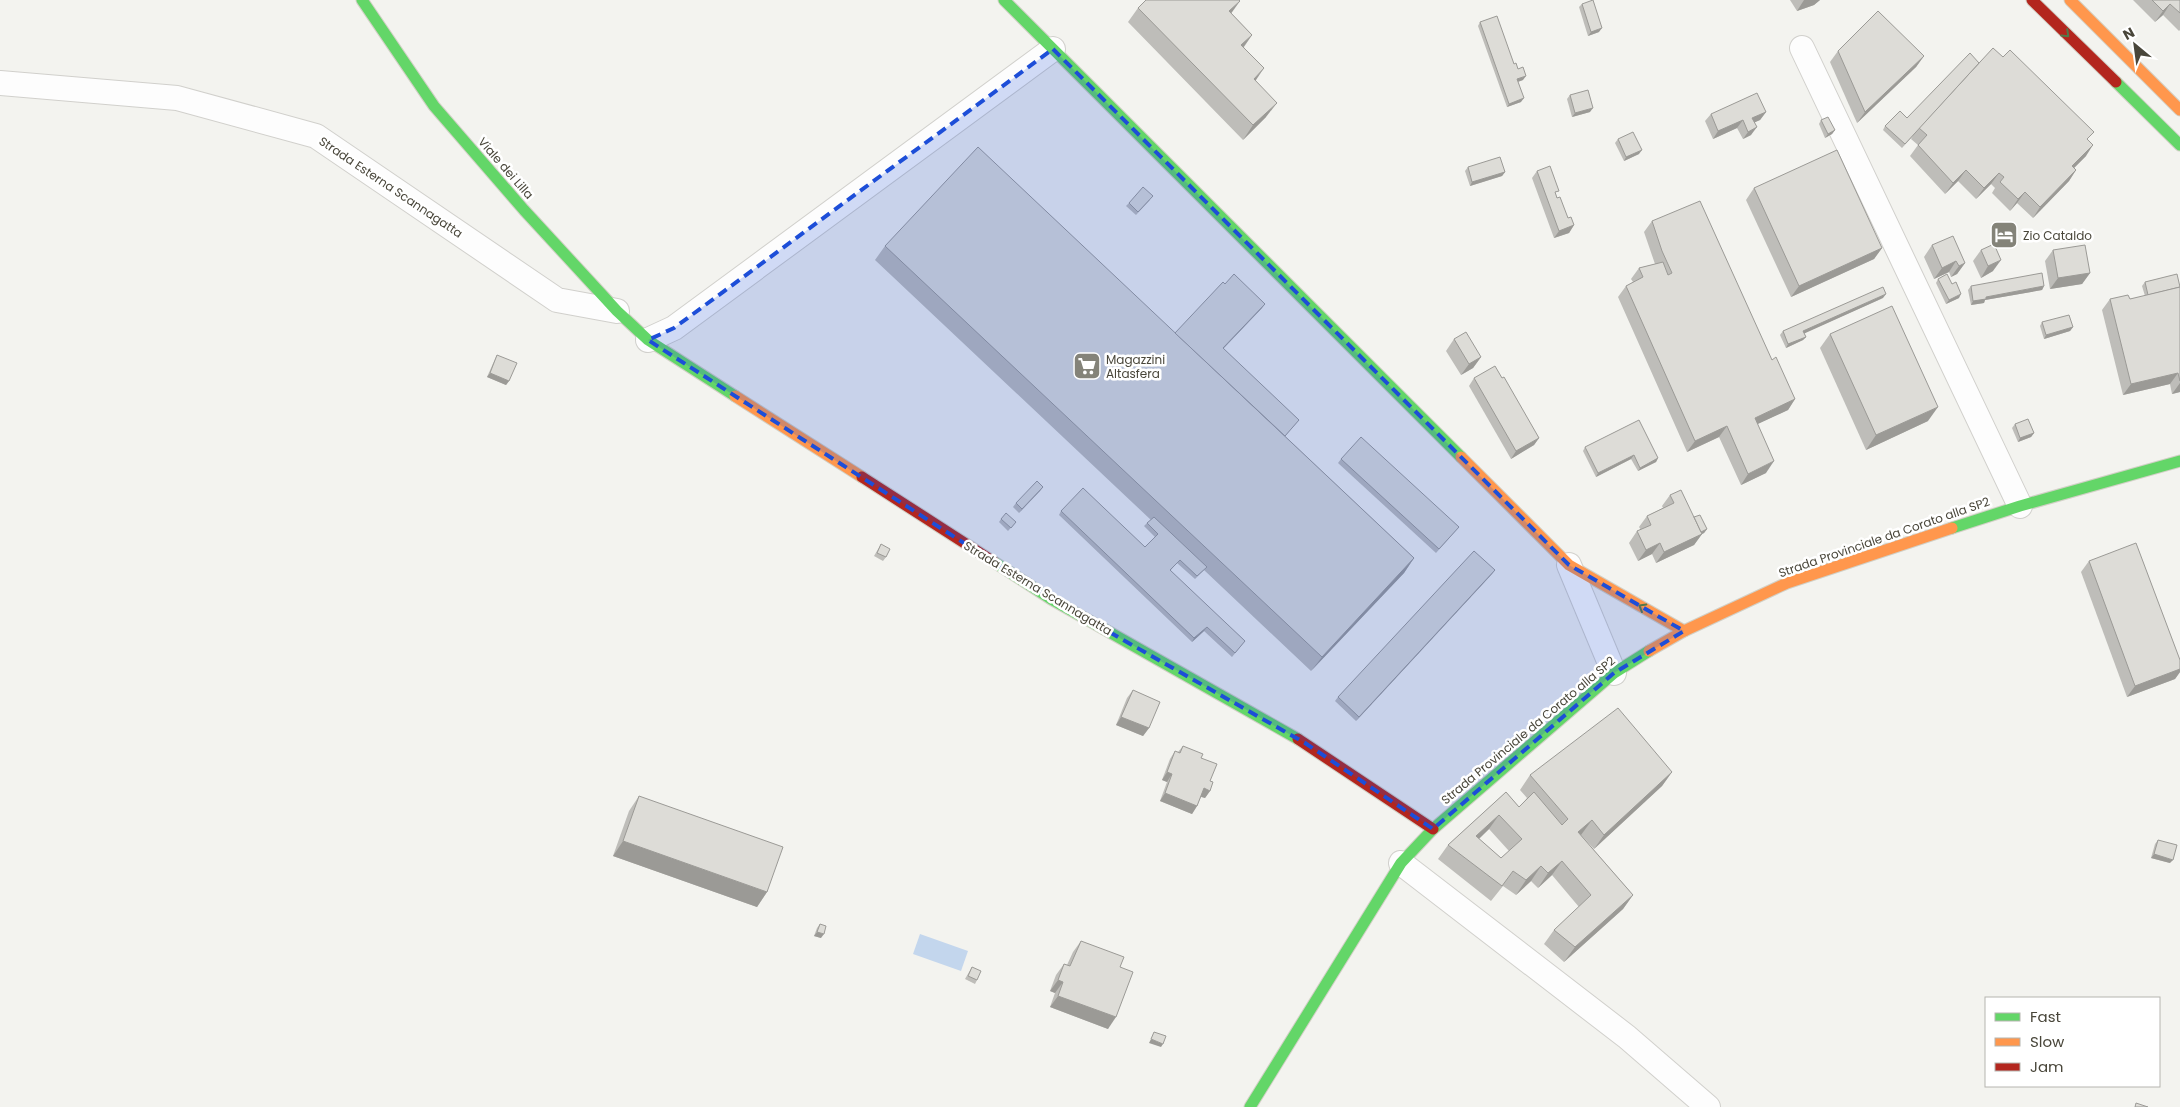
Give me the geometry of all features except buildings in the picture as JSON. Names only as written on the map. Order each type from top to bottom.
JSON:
[{"type":"main road","name":"Viale dei Lilla","points":[[362,0],[434,106],[524,210],[617,311],[648,340]]},
{"type":"main road","points":[[1004,0],[1569,565],[1684,632]]},
{"type":"main road","points":[[2032,0],[2180,145]]},
{"type":"main road","points":[[2070,0],[2180,110]]},
{"type":"main road","name":"Strada Esterna Scannagatta","points":[[648,340],[1051,599],[1305,743],[1432,829]]},
{"type":"main road","name":"Strada Provinciale da Corato alla SP2","points":[[1250,1107],[1401,863],[1432,829],[1614,673],[1643,654],[1684,632],[1787,583],[2020,506],[2180,461]]},
{"type":"street","points":[[1802,48],[2020,506]]},
{"type":"street","points":[[648,340],[674,328],[1053,49]]},
{"type":"street","name":"Strada Esterna Scannagatta","points":[[0,83],[177,98],[316,136],[557,300],[617,311]]},
{"type":"street","points":[[1569,565],[1614,673]]},
{"type":"street","points":[[1401,863],[1627,1037],[1708,1107]]},
{"type":"highlighted area","points":[[1053,49],[1569,565],[1684,631],[1614,673],[1433,829],[1305,743],[1051,599],[648,340],[674,328]]},
{"type":"water","points":[[920,934],[968,951],[961,971],[913,954]]},
{"type":"traffic: fast","points":[[362,0],[434,106],[524,210],[617,311],[648,340],[735,396]]},
{"type":"traffic: fast","points":[[1004,0],[1461,457]]},
{"type":"traffic: fast","points":[[2116,82],[2180,145]]},
{"type":"traffic: fast","points":[[1952,528],[2020,506],[2180,461]]},
{"type":"traffic: fast","points":[[994,562],[1051,599],[1298,739]]},
{"type":"traffic: fast","points":[[1250,1107],[1401,863],[1433,829],[1614,673],[1649,651]]},
{"type":"traffic: slow","points":[[2070,0],[2180,110]]},
{"type":"traffic: slow","points":[[735,396],[862,477]]},
{"type":"traffic: slow","points":[[1461,457],[1569,565],[1684,631]]},
{"type":"traffic: slow","points":[[1649,651],[1684,631],[1787,583],[1952,528]]},
{"type":"traffic: jam","points":[[2032,0],[2116,82]]},
{"type":"traffic: jam","points":[[862,477],[994,562]]},
{"type":"traffic: jam","points":[[1298,739],[1433,829]]},
{"type":"place","name":"Zio Cataldo","points":[[2004,235]]},
{"type":"place","name":"Magazzini Altasfera","points":[[1087,366]]}]
